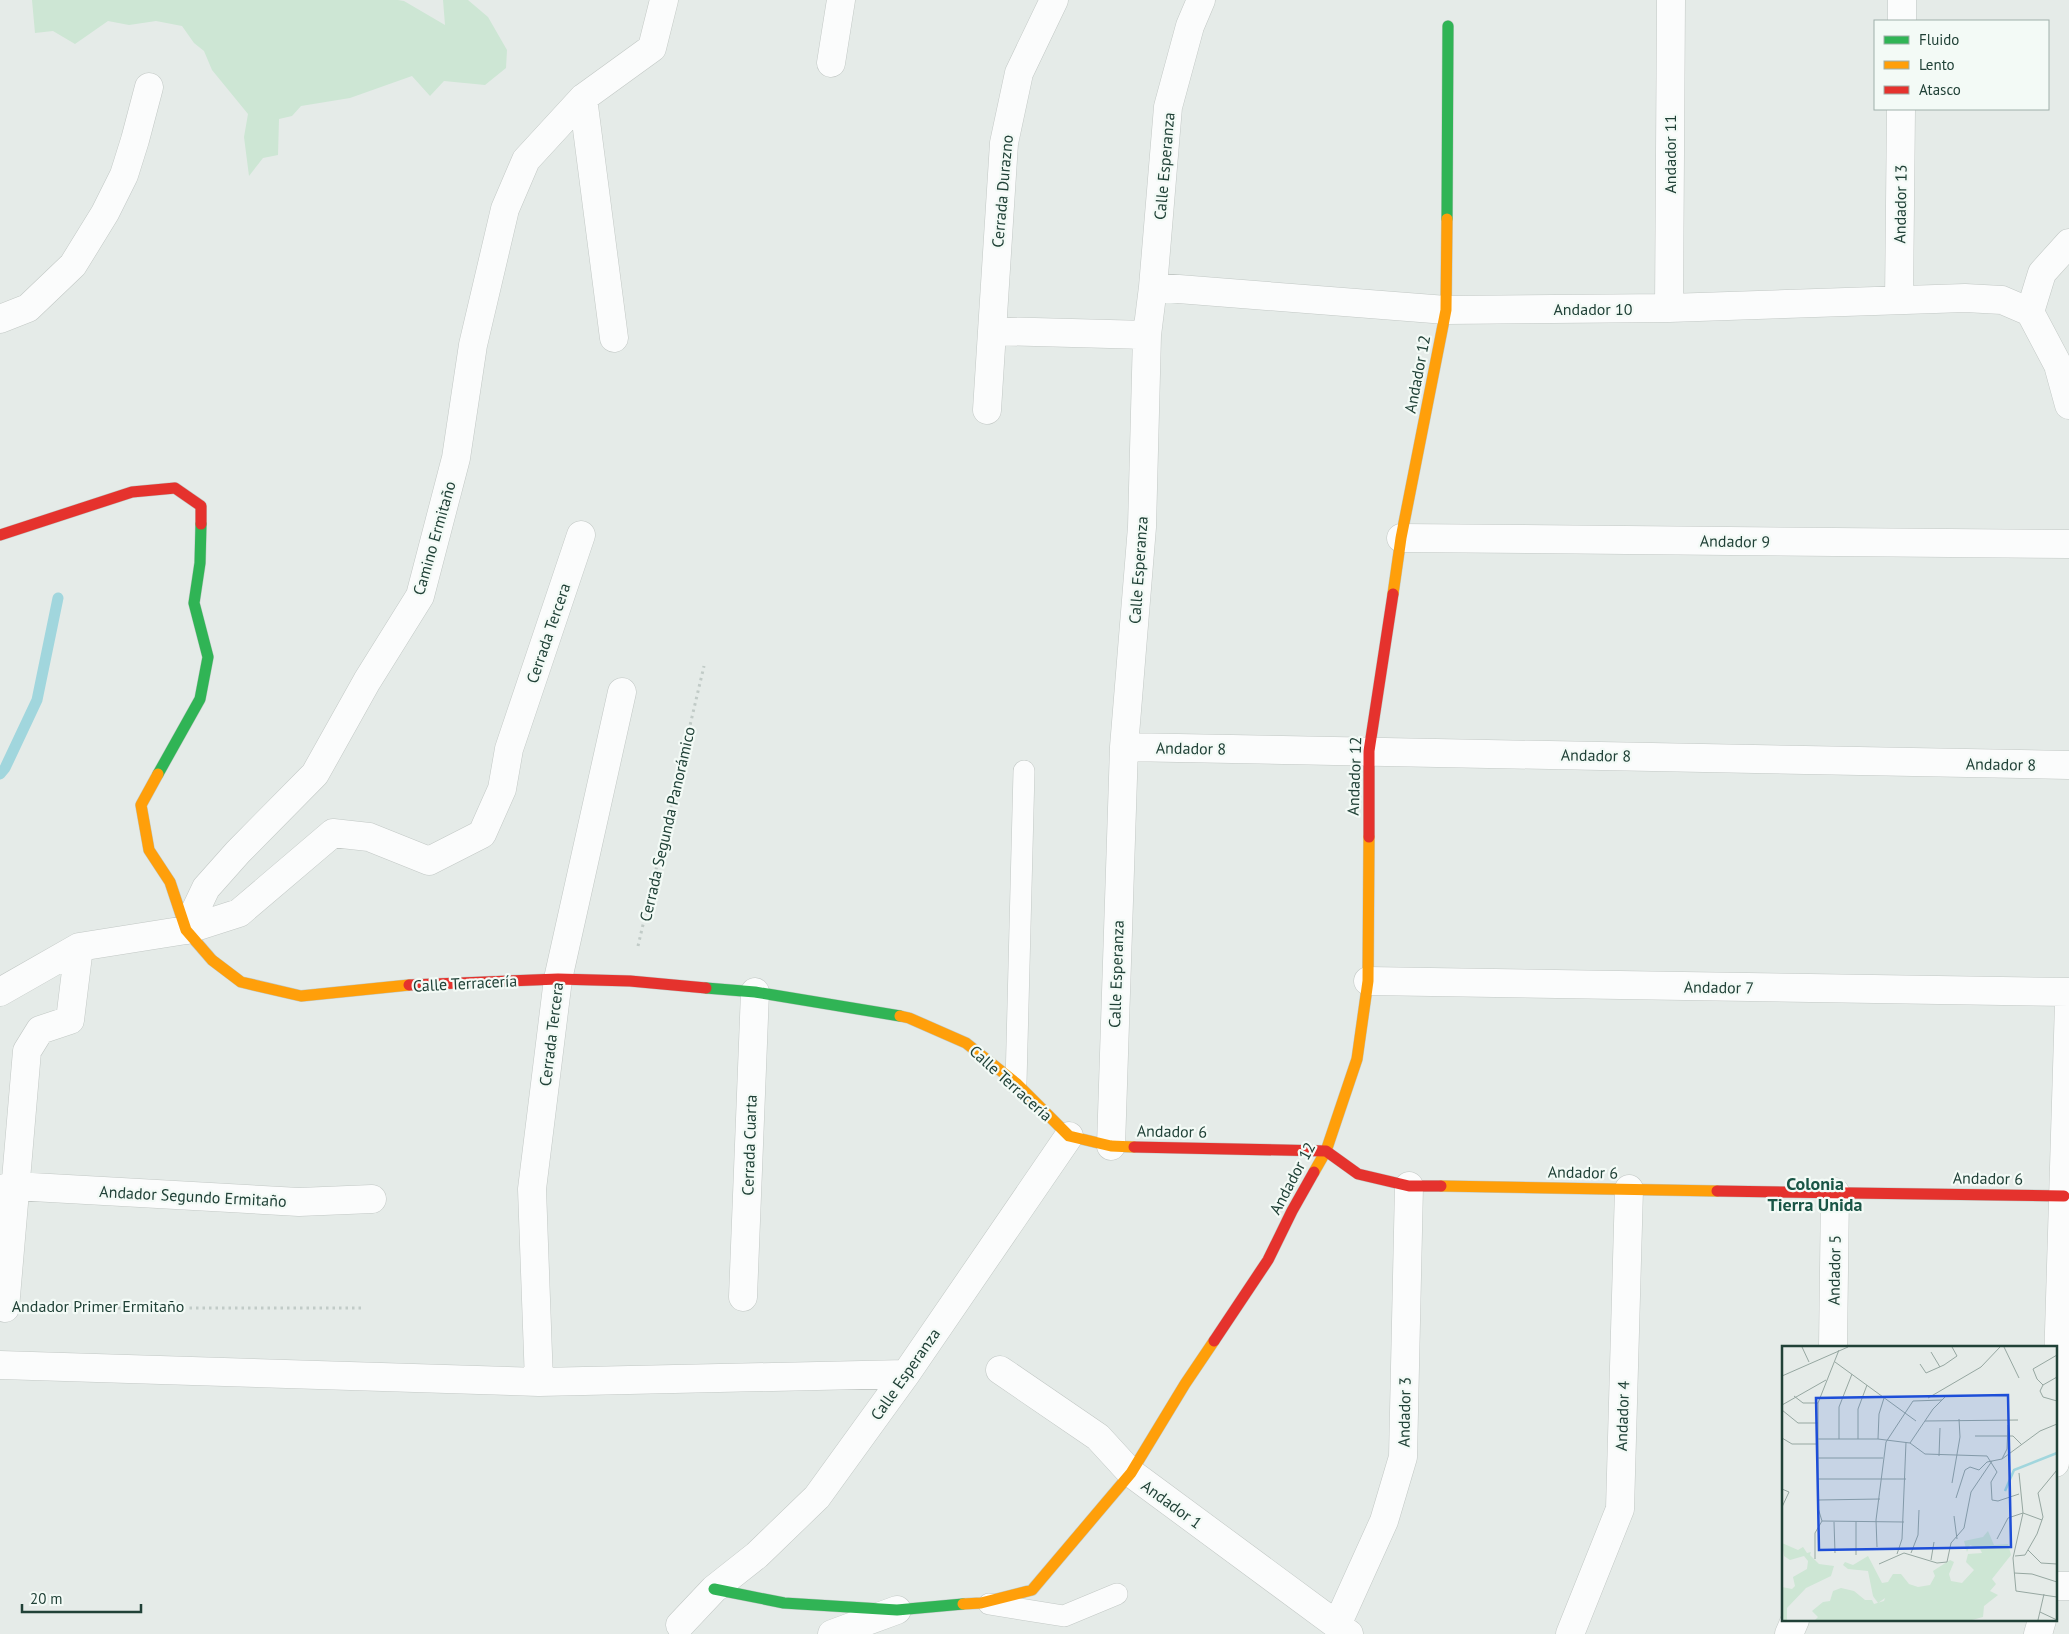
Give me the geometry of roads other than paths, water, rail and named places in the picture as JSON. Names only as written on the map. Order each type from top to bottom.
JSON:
[{"type":"street","name":"Camino Ermitaño","points":[[186,930],[206,888],[238,852],[315,774],[367,681],[420,596],[456,458],[473,345],[505,209],[526,160],[583,98],[652,48],[664,0]]},
{"type":"street","points":[[831,63],[841,0]]},
{"type":"street","name":"Cerrada Durazno","points":[[987,410],[1004,143],[1019,73],[1054,0]]},
{"type":"street","name":"Calle Esperanza","points":[[1111,1146],[1124,747],[1142,527],[1147,335],[1153,287],[1168,107],[1190,26],[1201,0]]},
{"type":"street","name":"Andador 11","points":[[1670,308],[1671,0]]},
{"type":"street","points":[[1902,0],[1902,20]]},
{"type":"street","name":"Andador 12","points":[[1131,1474],[1185,1384],[1268,1260],[1292,1210],[1326,1151],[1357,1060],[1368,981],[1369,751],[1401,538],[1446,310],[1448,26]]},
{"type":"street","points":[[0,319],[28,308],[73,265],[105,213],[124,175],[136,140],[149,87]]},
{"type":"street","points":[[583,98],[614,338]]},
{"type":"street","name":"Andador 13","points":[[1899,300],[1901,110]]},
{"type":"street","points":[[2069,243],[2042,274],[2030,312],[2058,365],[2069,405]]},
{"type":"street","name":"Andador 10","points":[[1153,287],[1446,310],[1670,308],[1899,300],[2002,300],[2030,312]]},
{"type":"street","points":[[992,331],[1147,335]]},
{"type":"street","points":[[0,535],[132,492],[175,488],[201,506],[200,563],[194,603],[208,658],[200,699],[141,805],[149,850],[170,882],[186,930],[79,947],[0,992]]},
{"type":"street","name":"Cerrada Tercera","points":[[186,930],[239,913],[333,833],[369,837],[429,862],[482,834],[502,789],[509,749],[581,535]]},
{"type":"street","name":"Andador 9","points":[[1401,538],[2069,544]]},
{"type":"street","name":"Cerrada Tercera","points":[[539,1382],[532,1189],[558,979],[622,692]]},
{"type":"street","name":"Andador 8","points":[[1124,747],[2069,765]]},
{"type":"street","name":"Calle Terracería","points":[[186,930],[212,960],[241,982],[301,996],[414,985],[558,979],[630,981],[755,992],[910,1018],[966,1043],[1016,1083],[1069,1136]]},
{"type":"street","name":"Andador Primer Ermitaño","points":[[5,1308],[7,1188],[27,1051],[40,1030],[70,1020],[79,947]]},
{"type":"street","name":"Andador 7","points":[[1368,981],[2069,992]]},
{"type":"street","name":"Cerrada Cuarta","points":[[743,1297],[755,992]]},
{"type":"street","points":[[2056,1453],[2064,1372],[2064,1196],[2067,1144],[2069,1003]]},
{"type":"street","points":[[1069,1136],[1111,1146]]},
{"type":"street","name":"Calle Esperanza","points":[[680,1625],[714,1589],[757,1555],[817,1497],[906,1374],[1069,1136]]},
{"type":"street","name":"Andador 6","points":[[1111,1146],[1326,1151],[1358,1174],[1409,1186],[2064,1196]]},
{"type":"street","name":"Andador 3","points":[[1343,1630],[1384,1520],[1403,1457],[1409,1186]]},
{"type":"street","name":"Andador Segundo Ermitaño","points":[[7,1188],[299,1202],[372,1199]]},
{"type":"street","name":"Andador 4","points":[[1570,1634],[1620,1509],[1628,1189]]},
{"type":"street","name":"Andador 5","points":[[1833,1346],[1835,1192]]},
{"type":"street","points":[[0,1365],[539,1382],[906,1374]]},
{"type":"street","name":"Andador 1","points":[[1000,1370],[1098,1438],[1131,1474],[1343,1630]]},
{"type":"street","points":[[714,1589],[784,1603],[897,1610],[981,1603],[1032,1590],[1131,1474]]},
{"type":"street","points":[[2056,1586],[2069,1586]]},
{"type":"street","points":[[832,1634],[897,1610]]},
{"type":"street","points":[[1789,1634],[1794,1622]]},
{"type":"lane","points":[[1016,1083],[1024,772]]},
{"type":"lane","points":[[981,1603],[1064,1616],[1117,1594]]},
{"type":"waterway","points":[[0,774],[5,768],[37,700],[58,598]]},
{"type":"district","name":"Colonia Tierra Unida","points":[[1815,1194]]}]
